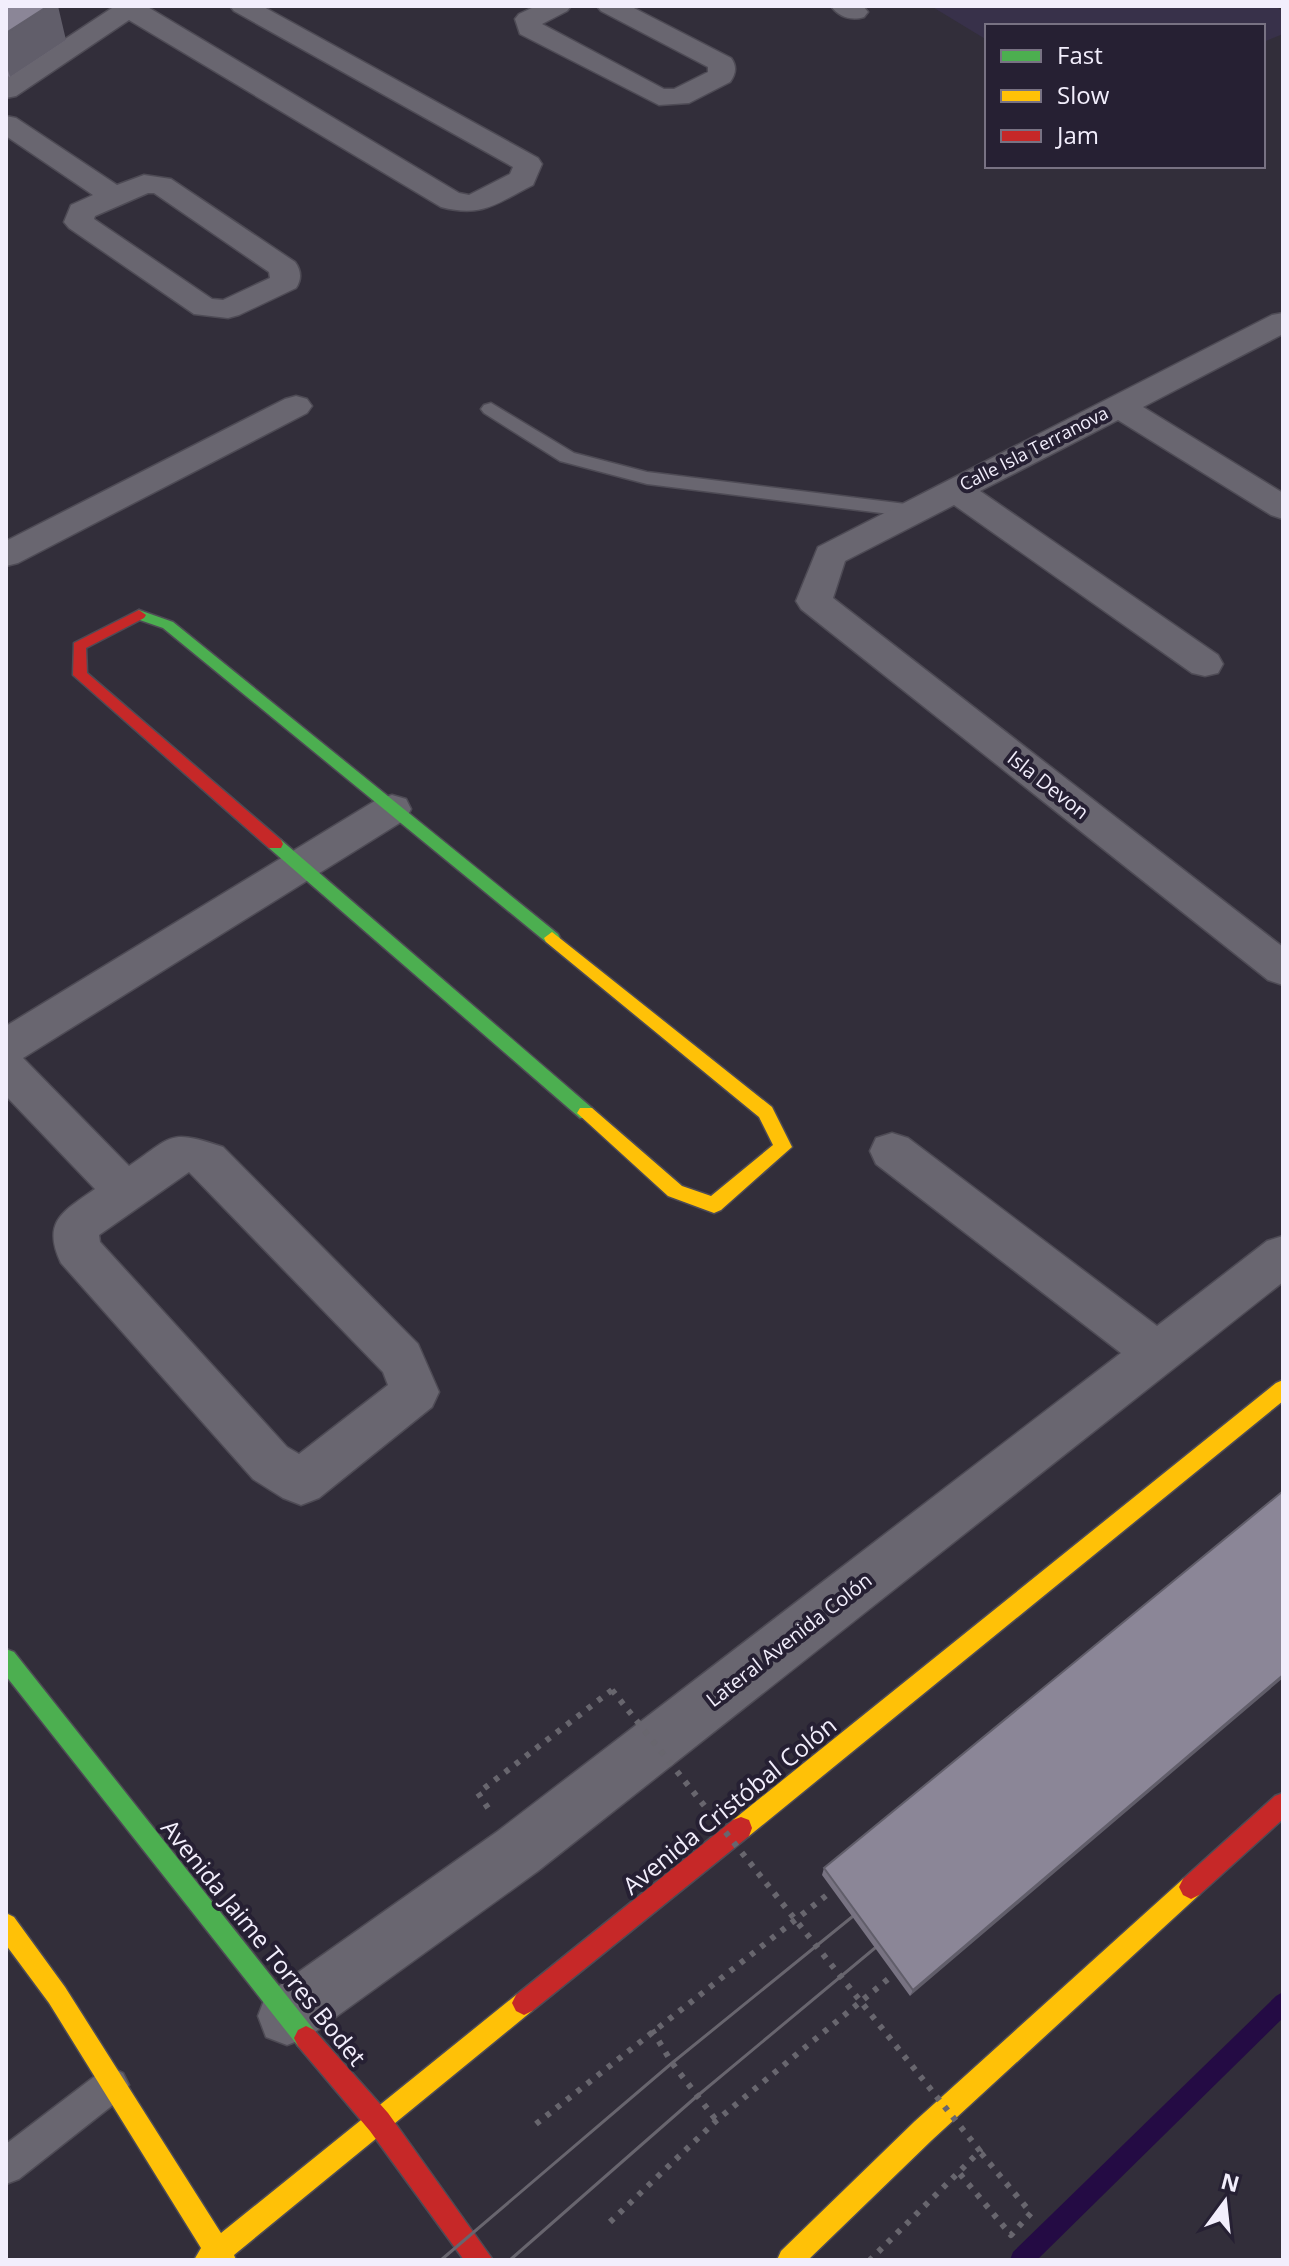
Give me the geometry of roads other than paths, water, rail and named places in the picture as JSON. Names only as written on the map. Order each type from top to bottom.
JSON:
[{"type":"street","points":[[6,90],[129,7],[451,201],[473,204],[523,179],[528,164],[243,6]]},
{"type":"street","points":[[555,6],[528,19],[529,28],[659,97],[679,97],[721,76],[722,64],[610,6]]},
{"type":"street","points":[[239,73],[312,42]]},
{"type":"street","points":[[6,124],[115,197]]},
{"type":"street","points":[[144,184],[161,185],[284,268],[285,282],[228,309],[205,308],[79,222],[81,211],[115,197],[144,184]]},
{"type":"street","name":"Calle Isla Terranova","points":[[814,601],[830,555],[1119,406],[1275,334]]},
{"type":"street","points":[[6,555],[296,406]]},
{"type":"street","points":[[1119,406],[1283,508]]},
{"type":"street","points":[[954,489],[1205,664]]},
{"type":"street","name":"Isla Devon","points":[[814,601],[1283,969]]},
{"type":"street","points":[[139,615],[168,625],[766,1112],[783,1147],[714,1205],[675,1191],[301,865],[80,675],[79,646],[139,615]]},
{"type":"street","points":[[6,1047],[392,809]]},
{"type":"street","points":[[6,1068],[125,1191]]},
{"type":"street","points":[[892,1151],[1158,1354]]},
{"type":"street","points":[[183,1152],[207,1160],[401,1359],[415,1392],[301,1482],[270,1463],[77,1249],[76,1227],[125,1191],[183,1152]]},
{"type":"street","name":"Lateral Avenida Colón","points":[[287,2016],[518,1851],[1283,1255]]},
{"type":"street","name":"Avenida Cristóbal Colón","points":[[216,2257],[1283,1389]]},
{"type":"street","name":"Avenida Jaime Torres Bodet","points":[[6,1659],[287,2016],[379,2122],[480,2260]]},
{"type":"street","points":[[790,2260],[923,2131],[1283,1804]]},
{"type":"street","points":[[6,1925],[57,1995],[216,2257]]},
{"type":"lane","points":[[491,409],[567,457],[647,478],[914,511]]},
{"type":"lane","points":[[6,2166],[111,2085]]},
{"type":"waterway","points":[[1021,2260],[1283,2003]]},
{"type":"tram line","points":[[441,2260],[672,2063],[868,1904]]},
{"type":"tram line","points":[[510,2260],[696,2097],[893,1933]]}]
